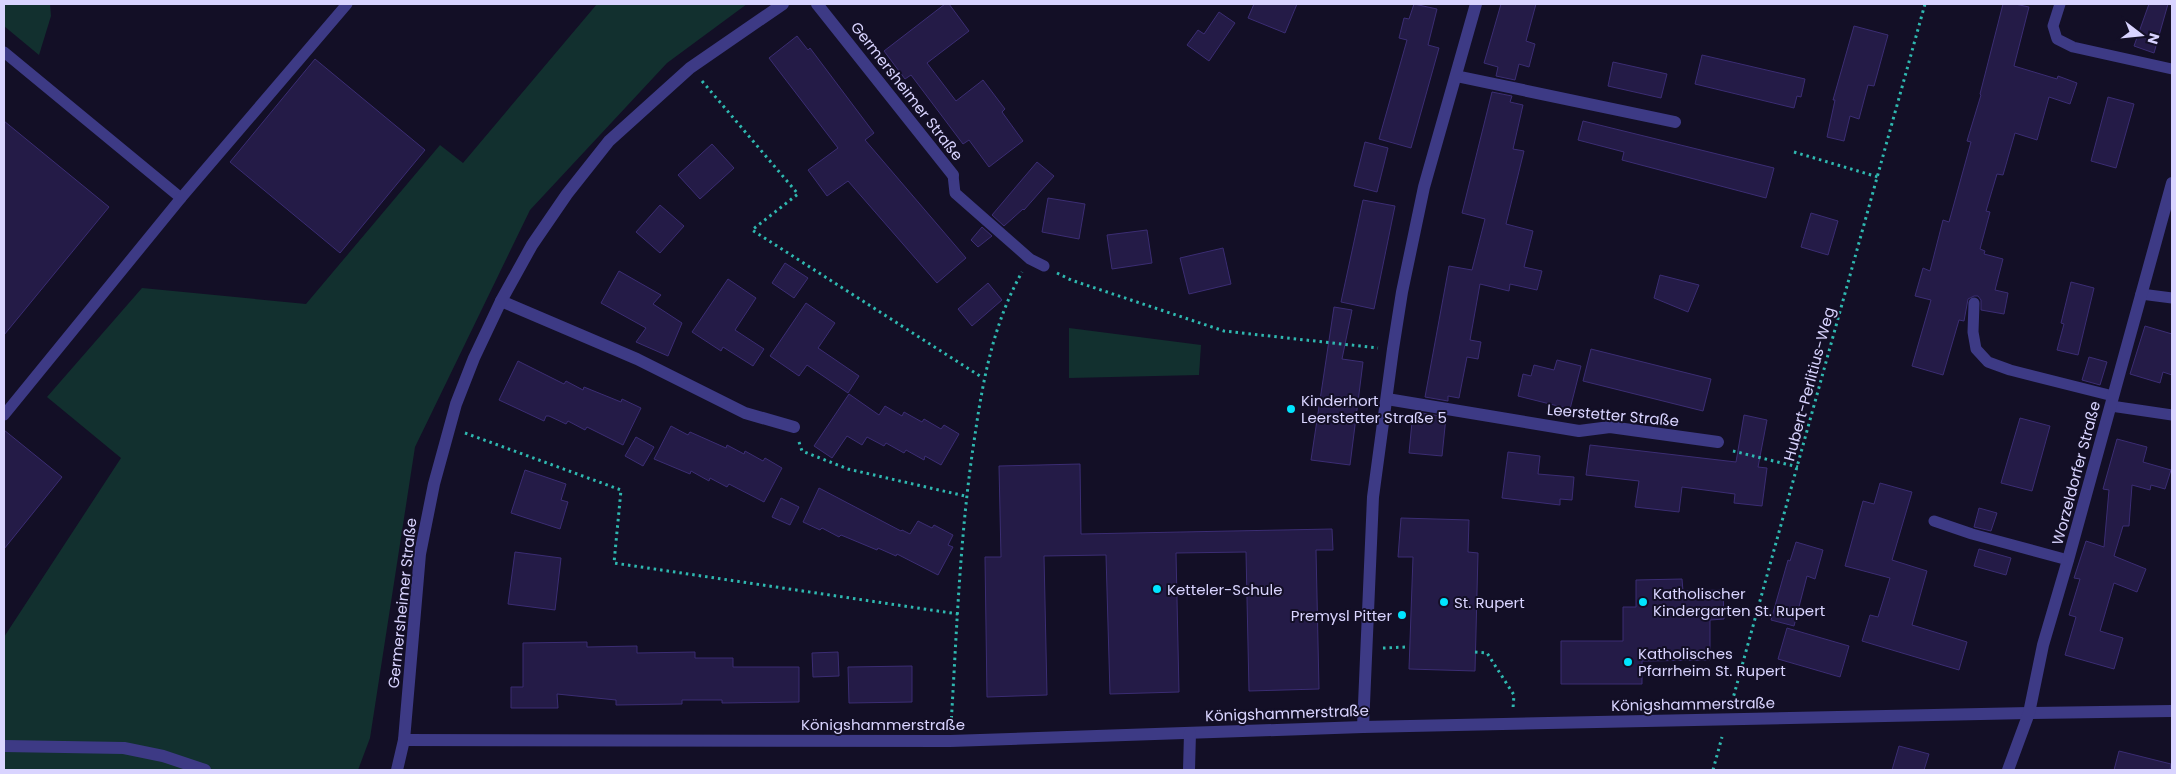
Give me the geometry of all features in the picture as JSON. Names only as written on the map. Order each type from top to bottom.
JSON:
[{"type":"street","name":"Germersheimer Straße","points":[[397,770],[404,740],[420,554],[434,484],[456,404],[474,358],[501,301],[532,245],[567,194],[609,141],[690,68],[783,4]]},
{"type":"street","name":"Germersheimer Straße","points":[[817,4],[953,175]]},
{"type":"street","points":[[1363,727],[1373,496],[1393,349],[1402,292],[1424,187],[1476,4]]},
{"type":"street","points":[[1456,76],[1675,122]]},
{"type":"street","name":"Worzeldorfer Straße","points":[[2008,770],[2029,712],[2043,645],[2172,183]]},
{"type":"street","points":[[501,301],[637,359],[745,413],[794,427]]},
{"type":"street","name":"Leerstetter Straße","points":[[1386,399],[1579,431],[1610,428],[1718,442]]},
{"type":"street","name":"Königshammerstraße","points":[[404,740],[950,741],[1363,727],[2029,712],[2172,711]]},
{"type":"street","points":[[1189,770],[1190,733]]},
{"type":"street","points":[[4,746],[124,748],[163,756],[204,770]]},
{"type":"lane","points":[[4,415],[181,198],[347,4]]},
{"type":"lane","points":[[2060,4],[2053,26],[2057,39],[2073,47],[2172,69]]},
{"type":"lane","points":[[4,52],[181,198]]},
{"type":"lane","points":[[953,175],[955,193],[1030,259],[1044,266]]},
{"type":"lane","points":[[2141,294],[2172,298]]},
{"type":"lane","points":[[1974,303],[1973,332],[1976,349],[1988,362],[2112,401],[2172,414]]},
{"type":"lane","points":[[1934,521],[1972,534],[2068,560]]},
{"type":"path","name":"Hubert-Perlitius-Weg","points":[[1713,770],[1925,4]]},
{"type":"path","points":[[690,68],[798,194],[752,230],[983,378]]},
{"type":"path","points":[[1794,152],[1878,177]]},
{"type":"path","points":[[950,741],[965,496],[983,378],[1008,299],[1030,259]]},
{"type":"path","points":[[1044,266],[1071,280],[1224,331],[1393,349]]},
{"type":"path","points":[[794,427],[802,451],[848,469],[965,496]]},
{"type":"path","points":[[450,428],[621,490],[614,563],[958,614]]},
{"type":"path","points":[[1718,442],[1722,448],[1798,467]]},
{"type":"path","points":[[1476,652],[1487,653],[1514,695],[1511,724]]},
{"type":"green space","points":[[4,4],[50,4],[51,16],[39,55],[4,26]]},
{"type":"green space","points":[[597,4],[747,4],[667,63],[530,210],[415,447],[370,738],[358,770],[4,770],[4,637],[121,458],[47,397],[142,288],[306,304],[440,145],[463,163]]},
{"type":"green space","points":[[1069,328],[1201,345],[1199,375],[1069,378]]},
{"type":"building","points":[[945,4],[949,4],[969,31],[927,63],[956,101],[983,80],[1005,109],[1002,112],[1023,141],[989,167],[969,140],[963,144],[911,75],[905,79],[884,51]]},
{"type":"building","points":[[1254,4],[1297,4],[1285,33],[1248,18]]},
{"type":"building","points":[[1414,4],[1437,9],[1428,45],[1439,48],[1411,148],[1379,139],[1407,40],[1399,38],[1404,18],[1409,19]]},
{"type":"building","points":[[1501,4],[1536,4],[1526,41],[1535,44],[1529,67],[1519,64],[1515,80],[1496,76],[1498,67],[1484,63]]},
{"type":"building","points":[[2003,4],[2029,7],[2014,66],[2057,79],[2058,76],[2077,83],[2070,104],[2049,97],[2037,140],[2015,133],[2003,175],[1997,174],[1986,211],[1990,212],[1980,249],[1985,251],[1984,254],[2003,259],[1995,290],[2008,293],[2004,314],[1981,310],[1981,300],[1978,296],[1968,299],[1964,321],[1959,320],[1943,375],[1912,366],[1931,300],[1915,296],[1923,268],[1930,271],[1943,220],[1949,222],[1971,142],[1967,141],[1981,95]]},
{"type":"building","points":[[2149,4],[2168,4],[2154,53],[2134,46]]},
{"type":"building","points":[[1219,12],[1235,23],[1209,61],[1187,45],[1198,30],[1204,34]]},
{"type":"building","points":[[1854,26],[1888,35],[1874,86],[1868,85],[1859,119],[1850,116],[1844,141],[1827,137],[1835,100],[1833,100]]},
{"type":"building","points":[[797,36],[808,50],[810,48],[874,133],[865,140],[966,258],[937,283],[848,181],[827,196],[808,170],[838,148],[769,58]]},
{"type":"building","points":[[1702,55],[1805,79],[1801,97],[1797,96],[1794,108],[1695,84]]},
{"type":"building","points":[[315,59],[425,150],[340,253],[230,162]]},
{"type":"building","points":[[1613,62],[1667,74],[1661,98],[1608,86]]},
{"type":"building","points":[[1492,92],[1512,96],[1510,102],[1523,105],[1513,149],[1524,151],[1506,224],[1533,231],[1524,267],[1542,271],[1537,290],[1510,284],[1509,291],[1480,284],[1470,340],[1481,342],[1478,359],[1467,357],[1459,398],[1448,396],[1448,401],[1425,397],[1449,266],[1472,270],[1485,219],[1462,213]]},
{"type":"building","points":[[2108,97],[2134,104],[2116,168],[2091,161]]},
{"type":"building","points":[[4,121],[109,207],[4,335]]},
{"type":"building","points":[[1583,121],[1774,168],[1766,198],[1622,160],[1624,152],[1578,140]]},
{"type":"building","points":[[1365,142],[1388,148],[1377,192],[1354,186]]},
{"type":"building","points":[[712,144],[734,168],[700,199],[678,175]]},
{"type":"building","points":[[1037,162],[1054,176],[1024,210],[1004,226],[992,215]]},
{"type":"building","points":[[1048,198],[1085,204],[1079,239],[1042,232]]},
{"type":"building","points":[[1363,200],[1395,206],[1374,309],[1341,302]]},
{"type":"building","points":[[660,205],[684,226],[660,253],[636,232]]},
{"type":"building","points":[[1811,213],[1838,221],[1828,255],[1801,247]]},
{"type":"building","points":[[982,227],[992,236],[978,247],[971,240]]},
{"type":"building","points":[[1147,230],[1152,263],[1112,269],[1107,235]]},
{"type":"building","points":[[1223,248],[1231,284],[1189,294],[1180,258]]},
{"type":"building","points":[[785,263],[808,278],[794,298],[772,283]]},
{"type":"building","points":[[619,271],[661,295],[653,304],[682,323],[668,356],[636,342],[646,328],[601,303]]},
{"type":"building","points":[[1660,275],[1699,285],[1688,312],[1654,298]]},
{"type":"building","points":[[728,279],[756,298],[735,330],[764,349],[753,366],[723,347],[721,351],[692,332]]},
{"type":"building","points":[[2071,282],[2094,288],[2078,355],[2057,350],[2064,324],[2061,323]]},
{"type":"building","points":[[988,283],[1002,300],[972,326],[958,309]]},
{"type":"building","points":[[806,303],[835,323],[818,348],[859,376],[848,393],[807,365],[799,376],[770,356]]},
{"type":"building","points":[[1334,307],[1352,310],[1342,359],[1363,362],[1350,465],[1311,460]]},
{"type":"building","points":[[2145,326],[2172,334],[2172,375],[2163,372],[2160,383],[2130,374]]},
{"type":"building","points":[[1591,349],[1711,379],[1703,411],[1583,381]]},
{"type":"building","points":[[2089,357],[2107,362],[2100,385],[2082,380]]},
{"type":"building","points":[[1557,360],[1581,366],[1570,409],[1518,396],[1523,374],[1531,376],[1534,365],[1554,370]]},
{"type":"building","points":[[518,361],[564,384],[566,381],[583,390],[584,387],[621,402],[622,399],[641,408],[623,445],[587,427],[585,430],[568,421],[566,424],[549,416],[546,416],[544,421],[499,400]]},
{"type":"building","points":[[849,394],[879,415],[885,406],[902,416],[904,412],[922,422],[924,419],[941,429],[944,425],[959,434],[941,465],[925,456],[924,460],[906,450],[904,453],[886,443],[884,446],[867,437],[862,445],[847,436],[832,458],[814,446]]},
{"type":"building","points":[[1422,413],[1446,417],[1442,456],[1409,453],[1412,422],[1420,423]]},
{"type":"building","points":[[1744,415],[1767,420],[1758,467],[1767,468],[1762,506],[1734,503],[1735,494],[1682,487],[1679,512],[1635,507],[1639,481],[1586,475],[1590,445],[1736,462]]},
{"type":"building","points":[[2020,418],[2050,426],[2032,491],[2001,483]]},
{"type":"building","points":[[671,426],[688,435],[690,432],[726,448],[727,445],[744,454],[745,451],[763,461],[765,458],[782,468],[764,502],[729,484],[727,487],[710,478],[709,481],[691,471],[690,474],[654,459]]},
{"type":"building","points":[[4,430],[62,477],[4,549]]},
{"type":"building","points":[[636,437],[654,447],[643,466],[625,456]]},
{"type":"building","points":[[2117,439],[2147,447],[2143,462],[2171,470],[2165,489],[2151,485],[2150,490],[2132,485],[2129,526],[2123,526],[2114,556],[2146,569],[2137,592],[2114,583],[2100,631],[2123,638],[2114,669],[2065,655],[2076,617],[2069,615],[2080,579],[2074,578],[2086,541],[2104,547],[2109,490],[2103,489]]},
{"type":"building","points":[[1508,452],[1540,456],[1538,474],[1574,477],[1572,500],[1560,499],[1560,505],[1502,498]]},
{"type":"building","points":[[1080,464],[1081,534],[1332,529],[1333,550],[1316,550],[1319,689],[1249,691],[1246,552],[1176,553],[1179,692],[1110,694],[1106,555],[1044,556],[1047,695],[987,697],[985,557],[1001,557],[999,466]]},
{"type":"building","points":[[525,470],[566,484],[561,500],[568,502],[560,529],[511,513]]},
{"type":"building","points":[[1880,483],[1912,492],[1892,560],[1927,571],[1912,625],[1967,642],[1959,670],[1862,641],[1870,615],[1878,617],[1890,578],[1845,566],[1863,501],[1874,504]]},
{"type":"building","points":[[819,488],[901,531],[910,534],[918,521],[932,528],[934,525],[953,535],[948,545],[953,547],[938,575],[897,554],[896,556],[878,548],[877,550],[803,522]]},
{"type":"building","points":[[781,498],[799,507],[790,525],[772,517]]},
{"type":"building","points":[[1979,508],[1997,513],[1991,531],[1974,527]]},
{"type":"building","name":"St. Rupert","points":[[1401,518],[1469,520],[1468,552],[1478,553],[1475,671],[1409,669],[1413,557],[1398,557]]},
{"type":"building","points":[[1796,542],[1823,550],[1815,579],[1807,576],[1794,626],[1771,620],[1788,560],[1790,561]]},
{"type":"building","points":[[1979,549],[2011,558],[2006,575],[1974,566]]},
{"type":"building","points":[[515,552],[561,558],[555,610],[508,604]]},
{"type":"building","points":[[1682,579],[1683,591],[1723,590],[1724,619],[1710,620],[1710,660],[1642,661],[1642,684],[1561,684],[1561,641],[1623,641],[1623,607],[1636,607],[1636,580]]},
{"type":"building","points":[[1787,628],[1849,646],[1840,677],[1778,659]]},
{"type":"building","points":[[587,642],[587,647],[637,646],[637,653],[695,652],[695,658],[733,658],[733,667],[799,667],[799,702],[722,703],[722,700],[682,700],[682,704],[616,705],[616,700],[557,694],[558,708],[511,708],[511,687],[523,687],[523,643]]},
{"type":"building","points":[[838,652],[839,676],[813,677],[812,653]]},
{"type":"building","points":[[912,666],[912,702],[849,703],[848,667]]},
{"type":"building","points":[[1899,746],[1929,754],[1924,770],[1892,770]]},
{"type":"building","points":[[2119,751],[2171,764],[2170,770],[2114,770]]},
{"type":"place","name":"Kinderhort Leerstetter Straße 5","points":[[1291,409]]},
{"type":"place","name":"Ketteler-Schule","points":[[1157,589]]},
{"type":"place","name":"St. Rupert","points":[[1444,602]]},
{"type":"place","name":"Katholischer Kindergarten St. Rupert","points":[[1643,602]]},
{"type":"place","name":"Premysl Pitter","points":[[1402,615]]},
{"type":"place","name":"Katholisches Pfarrheim St. Rupert","points":[[1628,662]]}]
